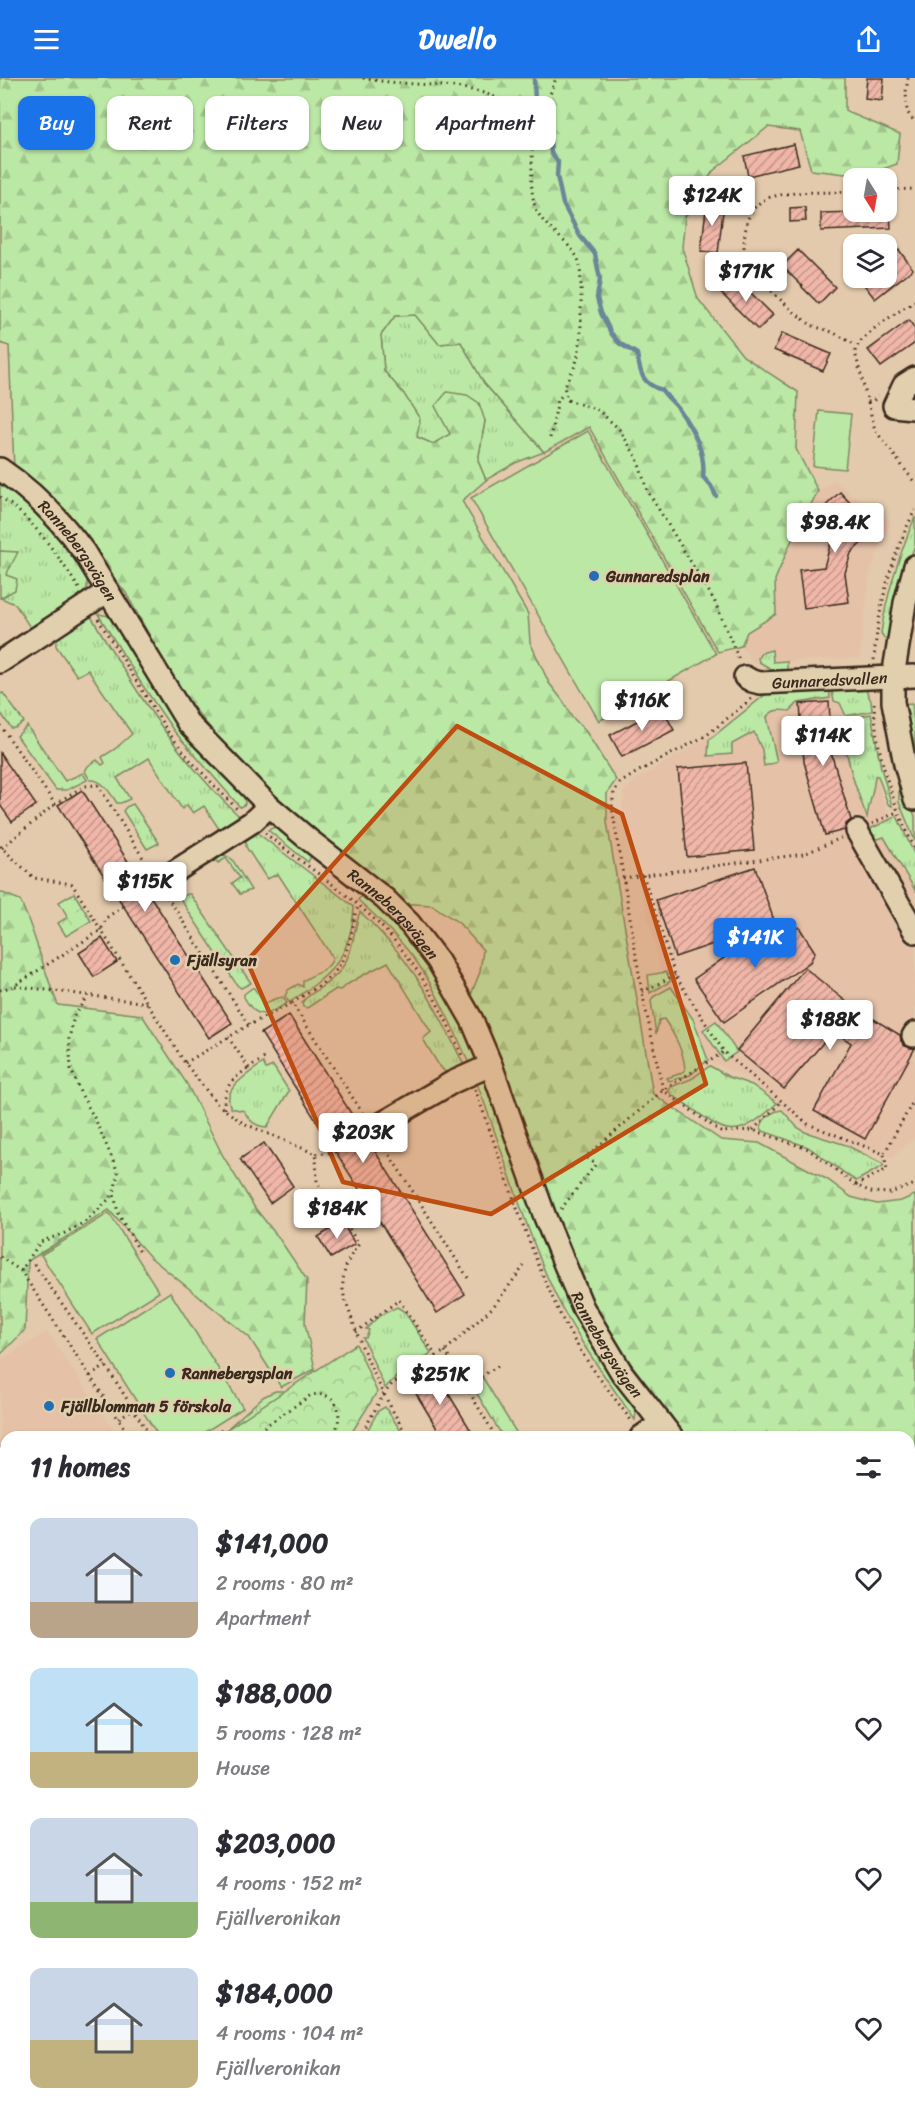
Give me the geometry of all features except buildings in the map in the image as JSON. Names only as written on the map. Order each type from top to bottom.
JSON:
[{"type":"street","points":[[903,407],[904,385],[915,378]]},
{"type":"street","name":"Rannebergsvägen","points":[[0,469],[23,485],[53,512],[84,552],[188,723],[269,806],[385,899],[411,924],[438,960],[472,1020],[491,1065],[545,1217],[583,1308],[622,1373],[667,1430]]},
{"type":"street","points":[[915,566],[905,603],[893,677],[893,702],[905,764],[915,799]]},
{"type":"street","points":[[0,662],[108,591]]},
{"type":"street","name":"Gunnaredsvallen","points":[[753,680],[893,677],[915,681]]},
{"type":"street","points":[[166,878],[252,822],[269,806]]},
{"type":"street","points":[[857,831],[915,932]]},
{"type":"street","points":[[375,1126],[470,1073],[491,1065]]},
{"type":"path","points":[[363,78],[381,82],[425,79]]},
{"type":"path","points":[[549,96],[556,78]]},
{"type":"path","points":[[909,78],[906,92],[907,112],[915,122]]},
{"type":"path","points":[[488,89],[499,96]]},
{"type":"path","points":[[531,150],[535,207],[546,225],[579,260],[581,337],[576,364],[565,385],[564,393],[568,400],[598,410],[619,429],[637,458],[647,490],[714,600],[759,693],[717,728],[639,771],[620,783],[614,792],[612,807],[623,878],[642,993],[663,1090],[721,1132],[753,1130],[808,1149],[856,1185],[871,1192],[890,1193],[915,1184]]},
{"type":"path","points":[[897,190],[915,189]]},
{"type":"path","points":[[843,192],[805,193],[771,197],[759,202],[746,221],[743,242],[749,266],[788,306],[812,325],[856,345]]},
{"type":"path","points":[[856,345],[915,301]]},
{"type":"path","points":[[856,345],[856,363],[875,430],[915,483]]},
{"type":"path","points":[[550,438],[558,399],[564,393]]},
{"type":"path","points":[[0,497],[25,517],[56,553],[136,683],[168,732],[191,761],[252,822],[373,918],[407,955],[434,998],[470,1073],[530,1243],[562,1318],[596,1373],[638,1431]]},
{"type":"path","points":[[0,725],[55,804]]},
{"type":"path","points":[[249,1025],[166,878],[98,785],[84,786],[55,804],[1,848],[34,878],[72,884],[185,1063],[217,1104],[243,1123],[316,1154],[335,1152]]},
{"type":"path","points":[[623,878],[804,854]]},
{"type":"path","points":[[643,875],[675,975],[724,1052],[808,1124],[885,1154]]},
{"type":"path","points":[[147,891],[166,878]]},
{"type":"path","points":[[0,990],[14,986],[101,930],[106,918],[123,906]]},
{"type":"path","points":[[185,1063],[249,1025],[292,1003],[337,970],[350,942],[359,906]]},
{"type":"path","points":[[642,993],[675,975]]},
{"type":"path","points":[[14,986],[147,1003]]},
{"type":"path","points":[[88,996],[74,1016],[69,1039],[71,1069],[118,1172],[114,1194],[118,1214],[141,1254]]},
{"type":"path","points":[[292,1003],[375,1126],[468,1278]]},
{"type":"path","points":[[228,1037],[249,1068]]},
{"type":"path","points":[[560,1210],[596,1164],[586,1157],[663,1090],[724,1052]]},
{"type":"path","points":[[224,1109],[224,1094],[234,1078],[266,1057]]},
{"type":"path","points":[[856,1185],[887,1169],[885,1154],[915,1098]]},
{"type":"path","points":[[753,1130],[782,1101]]},
{"type":"path","points":[[316,1154],[317,1182],[359,1244],[348,1258],[343,1291],[356,1332],[383,1395],[404,1431]]},
{"type":"path","points":[[21,1271],[40,1242],[65,1233],[88,1220],[114,1194]]},
{"type":"path","points":[[0,1257],[21,1271],[127,1431]]},
{"type":"path","points":[[34,1264],[106,1366],[148,1431]]},
{"type":"path","points":[[363,1431],[383,1395],[392,1384],[445,1351],[493,1307],[524,1266]]},
{"type":"path","points":[[356,1332],[399,1300],[436,1356]]},
{"type":"path","points":[[445,1351],[492,1431]]},
{"type":"path","points":[[90,1376],[106,1366]]},
{"type":"path","points":[[466,1386],[498,1366]]},
{"type":"path","points":[[258,1431],[311,1395],[322,1393],[331,1397],[336,1403],[339,1414],[336,1431]]},
{"type":"path","points":[[119,1418],[133,1409]]},
{"type":"highlighted area","points":[[457,726],[622,814],[706,1084],[491,1214],[343,1182],[247,961]]},
{"type":"shaded area","points":[[834,481],[891,521],[870,573],[860,658],[753,663],[741,646],[747,632],[776,614],[775,580],[790,544],[818,491]]},
{"type":"shaded area","points":[[848,690],[890,822],[915,868],[915,1137],[893,1157],[809,1131],[749,1078],[699,1058],[662,976],[622,811],[624,791],[639,778],[719,731],[765,693]]},
{"type":"shaded area","name":"Fjällblomman 5 förskola","points":[[47,1332],[115,1431],[0,1431],[0,1360]]},
{"type":"green space","points":[[0,78],[845,78],[845,111],[900,134],[897,164],[886,168],[843,168],[843,174],[811,170],[800,131],[768,127],[713,171],[685,217],[682,247],[698,299],[743,356],[798,392],[796,449],[818,491],[790,544],[775,580],[776,614],[747,632],[741,646],[718,652],[589,427],[544,452],[484,383],[461,342],[439,344],[415,315],[395,316],[381,335],[384,371],[404,394],[420,419],[417,437],[433,444],[450,434],[435,406],[447,392],[467,395],[479,403],[485,421],[478,461],[486,480],[462,501],[528,614],[530,642],[549,683],[572,717],[585,730],[616,780],[607,793],[607,822],[653,1094],[721,1140],[759,1143],[828,1180],[851,1197],[877,1204],[901,1201],[915,1195],[915,1431],[682,1431],[622,1352],[562,1255],[470,997],[480,972],[483,950],[459,923],[432,905],[397,903],[243,768],[180,691],[126,593],[69,522],[14,469],[9,346],[0,343]]},
{"type":"green space","points":[[416,315],[439,344],[461,342],[484,383],[544,452],[515,463],[486,480],[478,461],[485,421],[451,434],[433,444],[417,437],[404,394],[384,371],[381,335],[395,316]]},
{"type":"green space","points":[[819,411],[851,414],[845,469],[813,466]]},
{"type":"green space","name":"Gunnaredsplan","points":[[588,431],[716,654],[599,721],[471,498]]},
{"type":"green space","points":[[0,480],[45,517],[87,574],[87,588],[74,603],[33,632],[15,604],[1,598],[15,589],[6,575],[5,552],[0,551]]},
{"type":"green space","points":[[915,517],[915,545],[908,564],[893,639],[884,638],[881,633],[890,588]]},
{"type":"green space","points":[[0,551],[18,552],[6,575],[17,579],[15,590],[0,598]]},
{"type":"green space","points":[[98,614],[109,616],[116,622],[244,795],[245,804],[240,807],[174,731]]},
{"type":"green space","points":[[87,615],[92,618],[141,697],[176,747],[216,794],[239,816],[239,819],[221,832],[204,806],[193,813],[187,805],[182,809],[149,758],[117,778],[130,799],[121,803],[117,803],[102,784],[90,780],[85,771],[88,766],[97,760],[102,765],[105,763],[102,757],[132,734],[88,670],[77,676],[56,646],[56,638]]},
{"type":"green space","points":[[772,650],[773,662],[787,661],[787,671],[773,670],[759,662],[758,658],[761,653]]},
{"type":"green space","points":[[864,686],[871,701],[872,711],[846,716],[840,703],[834,701],[831,688]]},
{"type":"green space","points":[[829,687],[830,698],[798,703],[790,711],[775,711],[767,717],[777,762],[764,766],[762,750],[754,732],[732,744],[732,754],[708,756],[709,740],[766,694]]},
{"type":"green space","points":[[3,693],[24,722],[15,728],[11,728],[0,712],[0,694]]},
{"type":"green space","points":[[912,704],[915,731],[915,776],[900,705]]},
{"type":"green space","points":[[871,714],[881,768],[892,806],[888,804],[878,776],[875,776],[867,817],[850,767],[845,739],[849,718]]},
{"type":"green space","points":[[27,726],[65,781],[83,773],[87,780],[67,790],[56,790],[17,736]]},
{"type":"green space","points":[[901,785],[915,816],[915,841],[899,802],[899,786]]},
{"type":"green space","points":[[133,804],[159,843],[147,849],[123,811]]},
{"type":"green space","points":[[897,816],[915,856],[915,890],[884,837],[872,841],[862,833]]},
{"type":"green space","points":[[275,827],[284,830],[312,854],[308,862],[268,830]]},
{"type":"green space","points":[[256,832],[354,909],[352,927],[343,954],[327,974],[290,1002],[285,996],[288,990],[298,984],[303,987],[303,981],[328,966],[333,958],[278,874],[267,879],[246,847],[246,837]]},
{"type":"green space","points":[[224,855],[232,859],[251,890],[240,894],[232,883],[240,878],[226,858],[218,863],[215,860]]},
{"type":"green space","points":[[0,892],[20,900],[58,1005],[142,1015],[187,1084],[223,1156],[255,1208],[307,1280],[305,1324],[315,1369],[281,1387],[249,1337],[150,1257],[109,1210],[28,1261],[25,1330],[0,1355]]},
{"type":"green space","points":[[74,893],[91,921],[66,936],[58,923],[68,917],[59,902]]},
{"type":"green space","points":[[188,894],[251,983],[241,988],[237,985],[181,900],[181,897]]},
{"type":"green space","points":[[363,894],[410,936],[449,995],[637,1405],[635,1420],[578,1335],[549,1281],[475,1079],[438,998],[425,974],[409,952],[358,900]]},
{"type":"green space","points":[[360,912],[393,946],[416,977],[446,1028],[463,1067],[447,1074],[438,1064],[423,1039],[431,1032],[388,962],[340,990],[336,989],[307,1008],[303,1007],[302,1003],[305,999],[331,980],[344,966]]},
{"type":"green space","points":[[666,972],[671,981],[650,993],[648,975]]},
{"type":"green space","points":[[671,987],[693,1019],[708,1060],[690,1075],[669,1081],[667,1078],[685,1070],[683,1056],[664,1019],[659,1020],[656,1034],[651,1001],[653,997]]},
{"type":"green space","points":[[252,988],[265,1004],[283,997],[287,1003],[274,1011],[258,1013],[244,997],[244,994]]},
{"type":"green space","points":[[716,1021],[737,1052],[724,1061],[703,1030]]},
{"type":"green space","points":[[263,1063],[266,1069],[273,1066],[289,1091],[267,1127],[253,1122],[244,1111],[231,1108],[229,1101],[230,1094],[238,1082]]},
{"type":"green space","points":[[710,1066],[729,1077],[752,1085],[777,1103],[760,1118],[746,1126],[734,1129],[713,1123],[669,1091],[671,1087],[691,1079]]},
{"type":"green space","points":[[782,1110],[797,1127],[805,1132],[846,1145],[883,1166],[856,1181],[808,1147],[763,1131],[761,1128],[766,1118]]},
{"type":"green space","points":[[109,1213],[159,1292],[92,1334],[41,1255]]},
{"type":"green space","name":"Rannebergsplan","points":[[170,1292],[243,1408],[207,1431],[155,1431],[97,1339]]},
{"type":"green space","points":[[397,1307],[405,1312],[431,1353],[398,1375],[385,1388],[363,1338],[366,1338],[369,1330],[366,1329],[379,1316]]},
{"type":"green space","points":[[356,1344],[377,1392],[353,1431],[224,1431]]},
{"type":"green space","points":[[483,1378],[515,1431],[499,1431],[473,1387]]},
{"type":"green space","points":[[275,1391],[283,1391],[288,1396],[232,1430],[229,1427],[263,1397]]},
{"type":"green space","points":[[385,1407],[401,1431],[367,1431],[378,1411]]},
{"type":"waterway","points":[[534,78],[535,103],[549,126],[551,153],[558,162],[557,176],[563,204],[580,236],[595,254],[600,279],[597,298],[601,313],[619,343],[637,354],[641,372],[646,381],[662,390],[685,419],[701,451],[703,477],[716,496]]},
{"type":"place","name":"Gunnaredsplan","points":[[594,576]]},
{"type":"place","name":"Fjällsyran","points":[[175,960]]},
{"type":"place","name":"Rannebergsplan","points":[[170,1373]]},
{"type":"place","name":"Fjällblomman 5 förskola","points":[[49,1406]]}]
